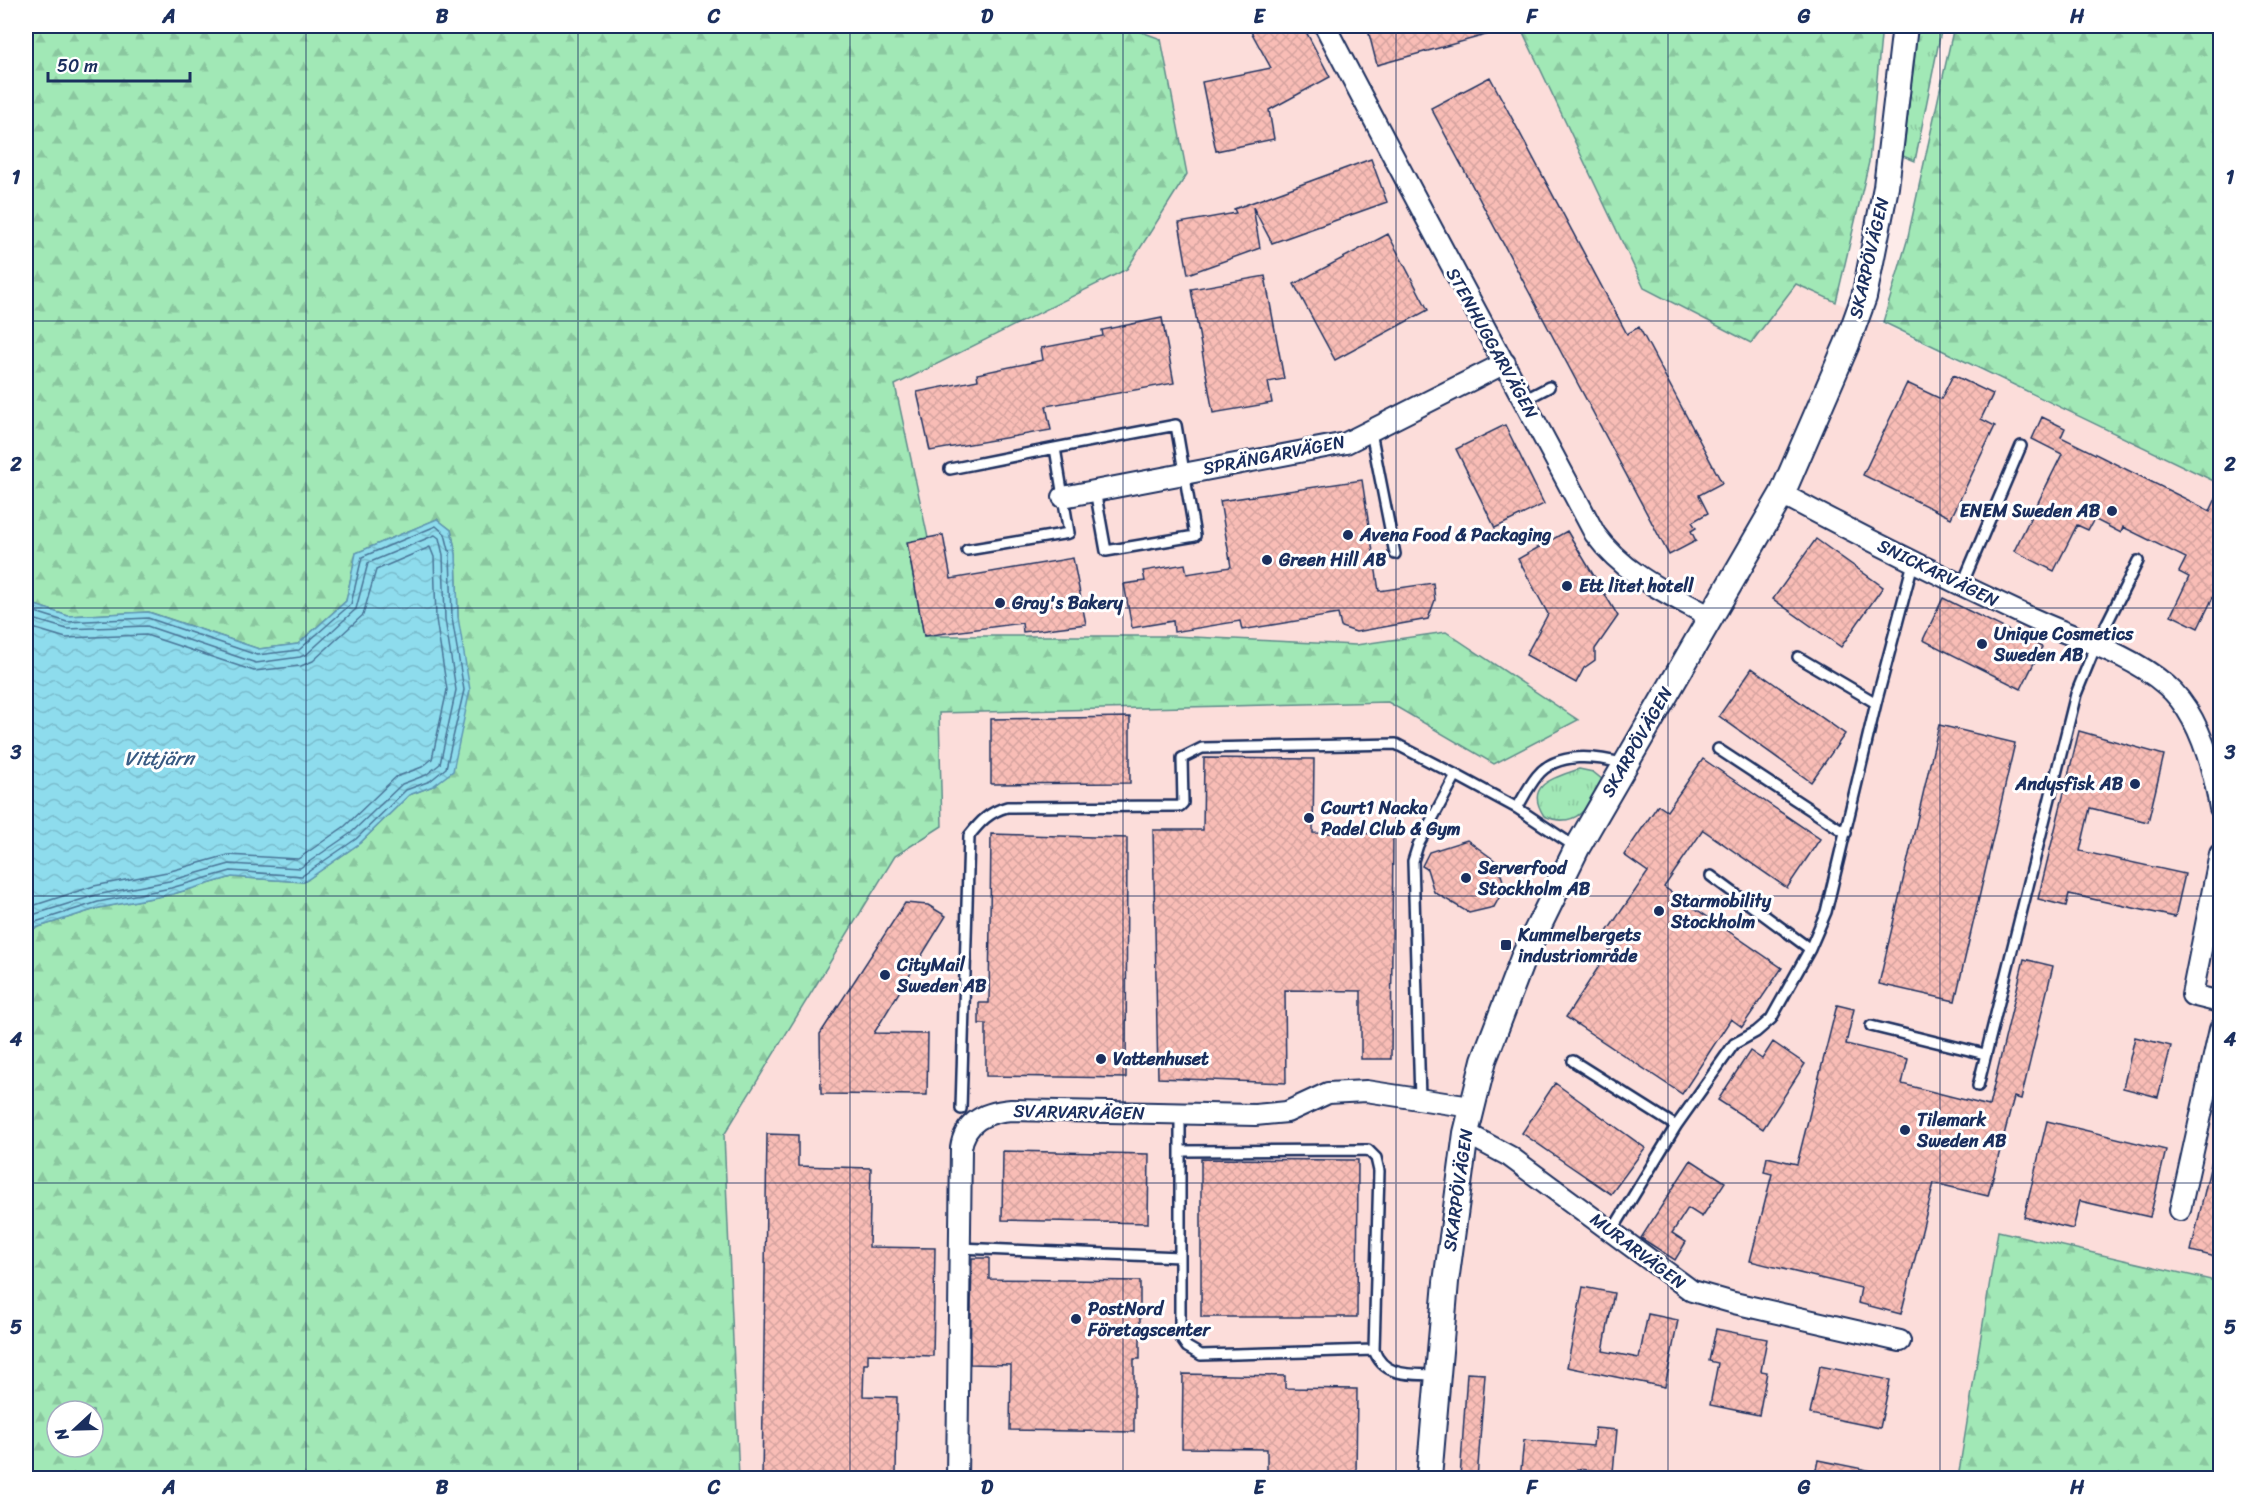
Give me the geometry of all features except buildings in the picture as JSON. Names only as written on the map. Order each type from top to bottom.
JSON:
[{"type":"street","name":"STENHUGGARVÄGEN","points":[[1325,26],[1442,253],[1505,363],[1604,546],[1632,573],[1709,616]]},
{"type":"street","name":"SKARPÖVÄGEN","points":[[1429,1479],[1446,1282],[1466,1132],[1484,1060],[1523,958],[1576,848],[1782,494],[1847,344],[1864,297],[1886,188],[1905,26]]},
{"type":"street","name":"SPRÄNGARVÄGEN","points":[[1063,496],[1346,443],[1505,363]]},
{"type":"street","name":"SNICKARVÄGEN","points":[[1782,494],[1913,563],[2120,655],[2166,685],[2184,705],[2209,762],[2220,808]]},
{"type":"street","points":[[2220,854],[2192,995],[2220,1002]]},
{"type":"street","points":[[2180,1210],[2220,1029]]},
{"type":"street","name":"SVARVARVÄGEN","points":[[957,1479],[961,1148],[963,1137],[975,1121],[991,1113],[1011,1110],[1255,1115],[1287,1112],[1328,1093],[1366,1091],[1471,1107]]},
{"type":"street","name":"MURARVÄGEN","points":[[1466,1132],[1509,1156],[1692,1291],[1734,1303],[1900,1341]]},
{"type":"lane","points":[[1524,400],[1549,387]]},
{"type":"lane","points":[[950,469],[1176,425],[1195,536],[1106,551],[1095,490]]},
{"type":"lane","points":[[1371,432],[1395,554]]},
{"type":"lane","points":[[1962,585],[2021,446]]},
{"type":"lane","points":[[967,550],[1069,533],[1055,448]]},
{"type":"lane","points":[[1978,1086],[2076,694],[2096,645],[2138,561]]},
{"type":"lane","points":[[1612,1231],[1676,1126],[1734,1044],[1756,1032],[1771,1019],[1810,949],[1826,912],[1875,703],[1913,563]]},
{"type":"lane","points":[[1797,657],[1875,703]]},
{"type":"lane","points":[[961,1109],[969,836],[980,821],[995,811],[1007,807],[1180,806],[1183,803],[1182,758],[1202,748],[1396,744],[1517,808],[1576,848]]},
{"type":"lane","points":[[1718,749],[1846,833]]},
{"type":"lane","points":[[1517,808],[1536,777],[1554,762],[1596,757],[1624,764]]},
{"type":"lane","points":[[1420,1099],[1424,1012],[1413,861],[1418,845],[1456,775]]},
{"type":"lane","points":[[1711,876],[1810,949]]},
{"type":"lane","points":[[1871,1026],[1985,1054]]},
{"type":"lane","points":[[1573,1062],[1676,1126]]},
{"type":"lane","points":[[1180,1113],[1180,1337],[1187,1347],[1201,1355],[1374,1350]]},
{"type":"lane","points":[[1180,1151],[1368,1150],[1376,1158],[1379,1171],[1374,1350],[1382,1366],[1392,1371],[1437,1375]]},
{"type":"lane","points":[[959,1248],[1180,1257]]},
{"type":"shaded area","points":[[1125,26],[1520,26],[1644,288],[1796,283],[2220,484],[2220,1282],[1998,1231],[1958,1478],[739,1478],[724,1135],[895,856],[942,826],[939,712],[1387,702],[1494,764],[1578,720],[1446,632],[1356,645],[1173,636],[924,636],[907,542],[928,537],[895,385],[1127,269],[1161,39]]},
{"type":"green space","points":[[26,26],[1125,26],[1161,39],[1187,174],[1127,269],[895,385],[928,538],[907,543],[924,636],[1173,636],[1356,645],[1446,632],[1578,720],[1494,764],[1388,702],[939,713],[942,826],[895,856],[724,1135],[739,1478],[26,1478],[26,931],[99,908],[173,894],[232,877],[304,882],[360,843],[409,795],[433,786],[458,617],[456,554],[451,530],[437,519],[356,553],[346,601],[298,644],[259,649],[149,612],[68,616],[26,602]]},
{"type":"green space","points":[[1520,26],[1882,26],[1869,162],[1836,302],[1796,284],[1751,343],[1644,288]]},
{"type":"green space","points":[[1918,26],[1942,26],[1915,161],[1903,156]]},
{"type":"green space","points":[[1954,26],[2208,26],[2220,57],[2220,484],[1883,322],[1907,241]]},
{"type":"green space","points":[[1579,769],[1593,772],[1603,780],[1593,799],[1581,813],[1573,818],[1555,820],[1544,816],[1538,805],[1537,796],[1540,789],[1552,779]]},
{"type":"green space","points":[[1998,1231],[2220,1282],[2220,1478],[1958,1478]]},
{"type":"water","name":"Vittjärn","points":[[437,519],[451,530],[456,554],[458,617],[470,690],[453,771],[433,786],[409,795],[360,843],[304,882],[232,877],[173,894],[99,908],[26,931],[26,602],[68,616],[148,612],[259,649],[298,644],[346,601],[356,553]]},
{"type":"place","name":"ENEM Sweden AB","points":[[2112,511]]},
{"type":"place","name":"Avena Food & Packaging","points":[[1348,535]]},
{"type":"place","name":"Green Hill AB","points":[[1267,560]]},
{"type":"place","name":"Ett litet hotell","points":[[1567,586]]},
{"type":"place","name":"Gray's Bakery","points":[[1000,603]]},
{"type":"place","name":"Unique Cosmetics Sweden AB","points":[[1982,644]]},
{"type":"place","name":"Andysfisk AB","points":[[2135,784]]},
{"type":"place","name":"Court1 Nacka Padel Club & Gym","points":[[1309,818]]},
{"type":"place","name":"Serverfood Stockholm AB","points":[[1466,878]]},
{"type":"place","name":"Starmobility Stockholm","points":[[1659,911]]},
{"type":"place","name":"Kummelbergets industriområde","points":[[1506,945]]},
{"type":"place","name":"CityMail Sweden AB","points":[[885,975]]},
{"type":"place","name":"Vattenhuset","points":[[1101,1059]]},
{"type":"place","name":"Tilemark Sweden AB","points":[[1905,1130]]},
{"type":"place","name":"PostNord Företagscenter","points":[[1076,1319]]}]
